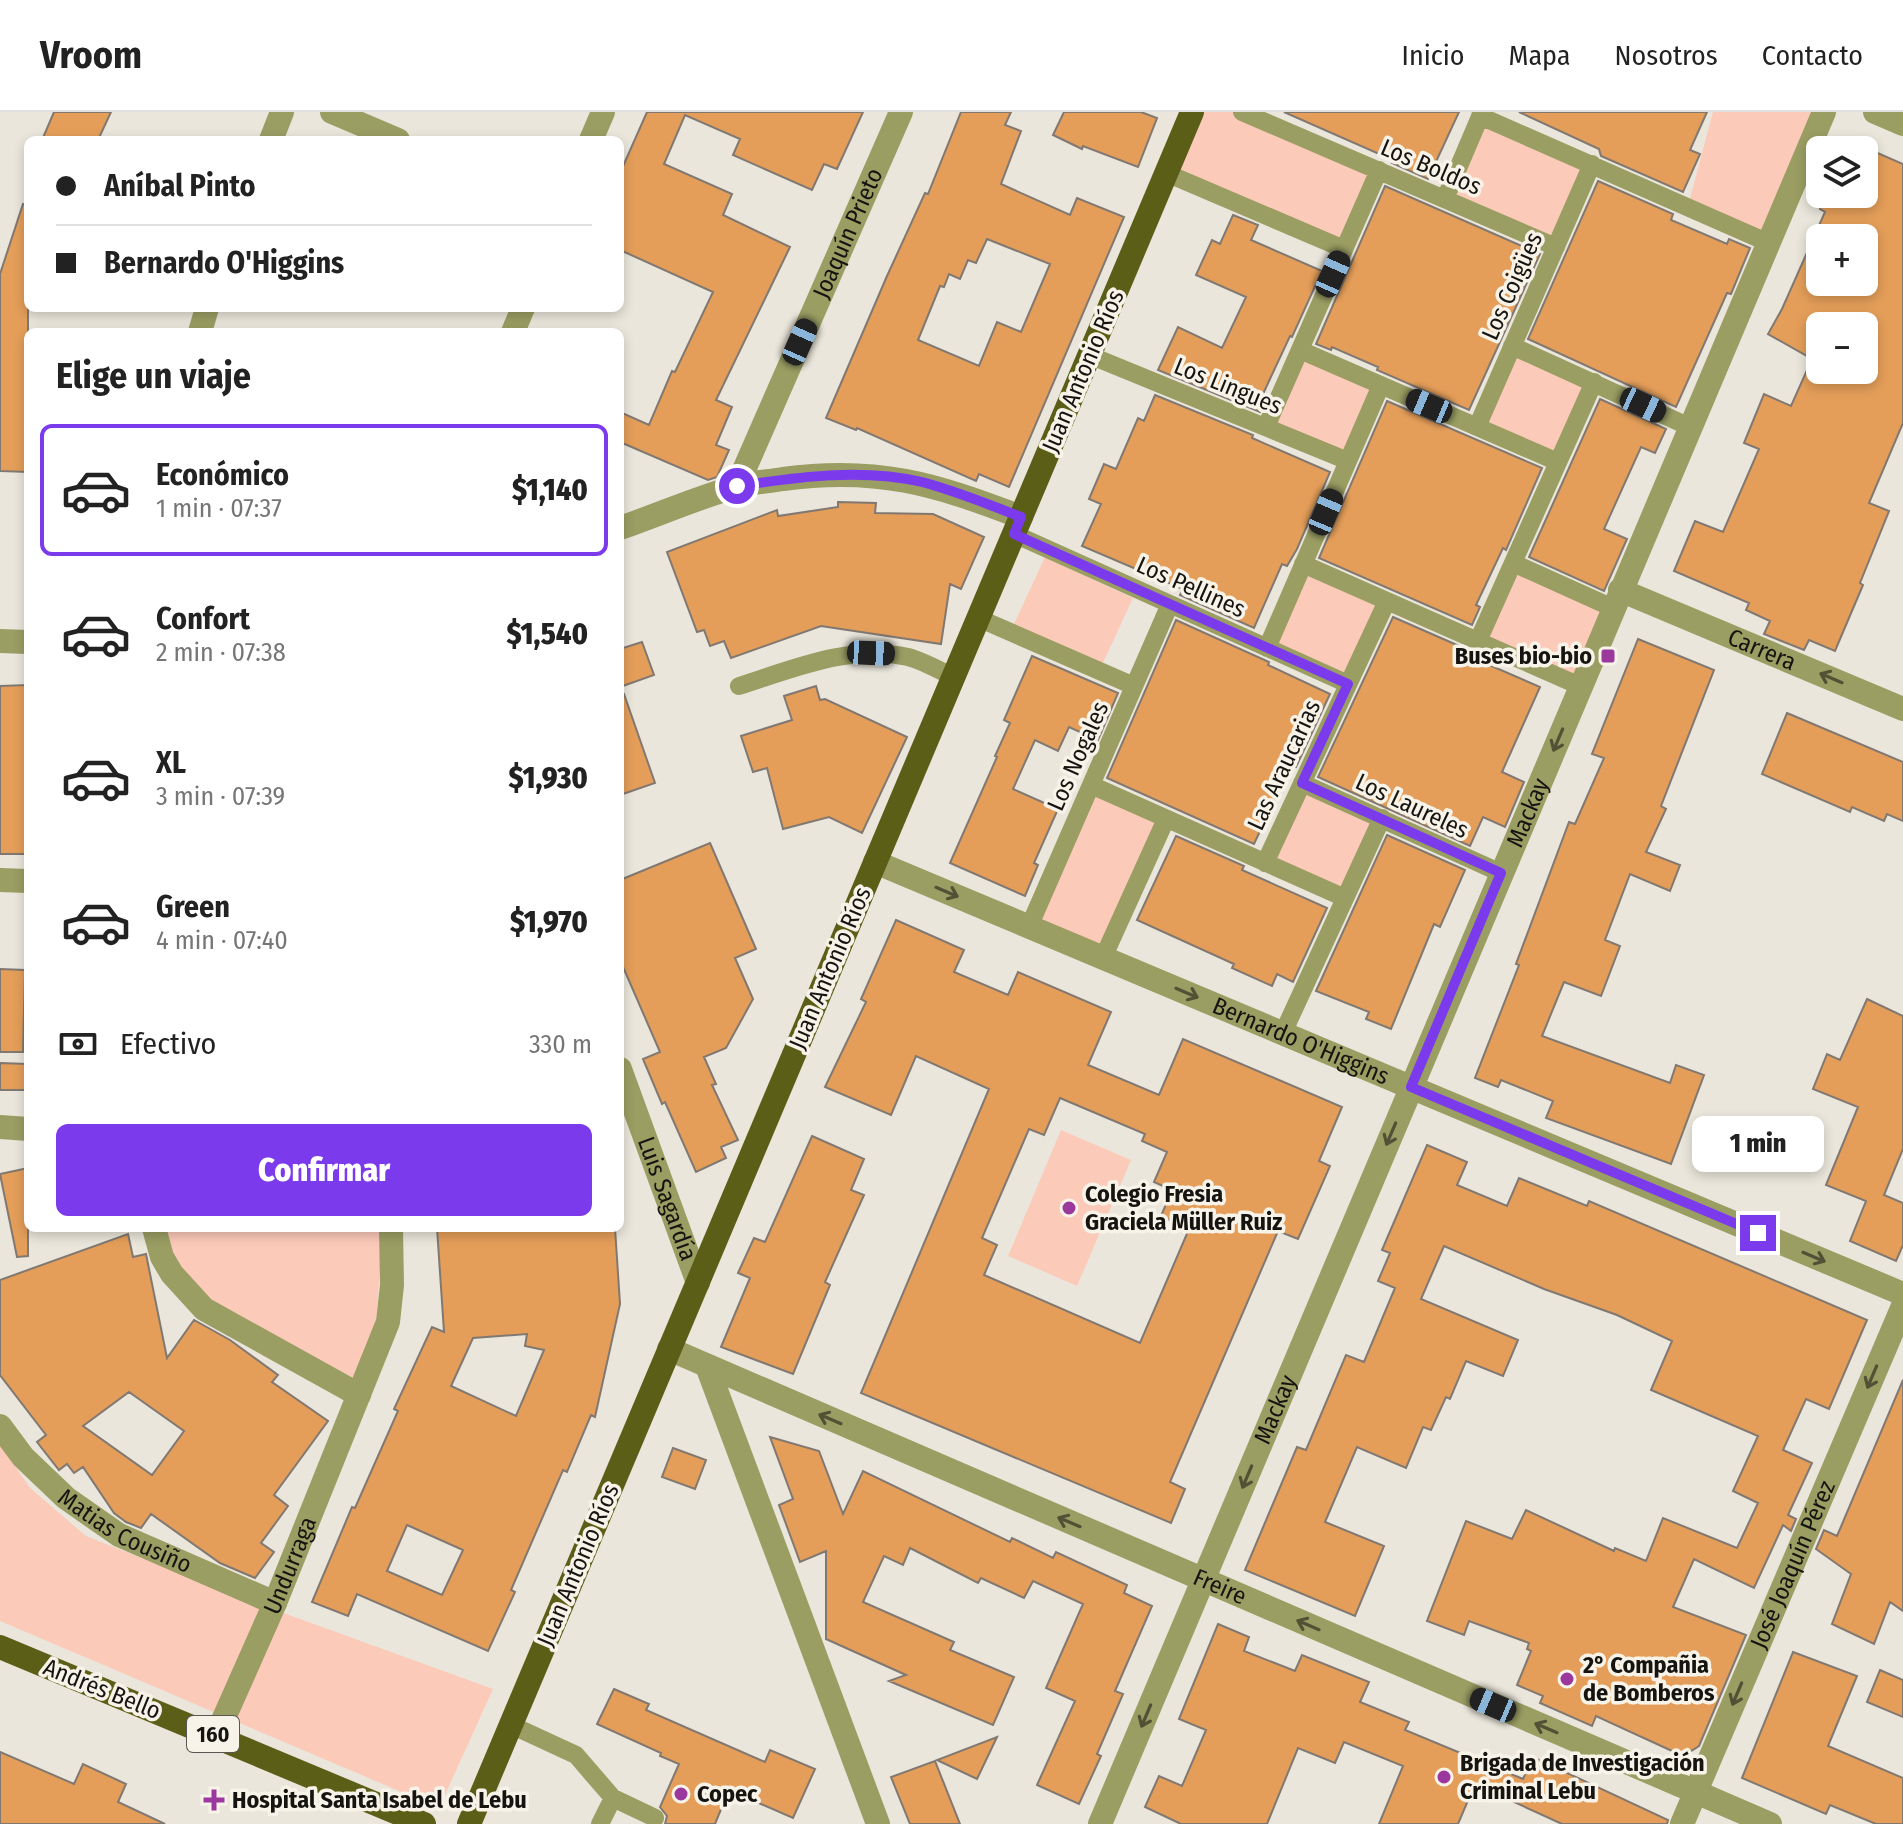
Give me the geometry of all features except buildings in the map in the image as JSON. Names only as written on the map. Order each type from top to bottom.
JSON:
[{"type":"main road","name":"Juan Antonio Ríos","points":[[469,1824],[1192,112]]},
{"type":"main road","name":"Andrés Bello","points":[[0,1647],[424,1824]]},
{"type":"street","points":[[273,136],[282,112]]},
{"type":"street","points":[[332,112],[389,136]]},
{"type":"street","points":[[593,136],[603,112]]},
{"type":"street","name":"Joaquín Prieto","points":[[737,486],[901,112]]},
{"type":"street","name":"Mackay","points":[[1100,1824],[1824,112]]},
{"type":"street","points":[[1875,112],[1903,124]]},
{"type":"street","points":[[624,527],[737,486],[812,476],[886,477],[919,482],[956,492],[1017,526]]},
{"type":"street","name":"Carrera","points":[[1616,599],[1903,709]]},
{"type":"street","points":[[0,641],[24,642]]},
{"type":"street","name":"Bernardo O'Higgins","points":[[875,862],[1903,1294]]},
{"type":"street","points":[[0,880],[24,881]]},
{"type":"street","name":"Luis Sagardía","points":[[624,1080],[698,1283]]},
{"type":"street","points":[[0,1127],[24,1129]]},
{"type":"street","points":[[155,1232],[162,1257],[204,1309],[359,1395]]},
{"type":"street","name":"Undurraga","points":[[216,1736],[275,1603],[388,1322],[392,1285],[391,1232]]},
{"type":"street","name":"José Joaquín Pérez","points":[[1682,1824],[1903,1306]]},
{"type":"street","name":"Freire","points":[[669,1349],[1770,1824]]},
{"type":"street","points":[[707,1366],[878,1824]]},
{"type":"street","name":"Matias Cousiño","points":[[0,1426],[23,1457],[66,1498],[119,1535],[275,1603]]},
{"type":"lane","name":"Los Boldos","points":[[1242,112],[1556,247]]},
{"type":"lane","points":[[1445,199],[1481,114],[1769,243]]},
{"type":"lane","name":"Los Coigües","points":[[1477,427],[1592,164]]},
{"type":"lane","points":[[1266,427],[1379,170]]},
{"type":"lane","points":[[1166,173],[1344,249]]},
{"type":"lane","points":[[1512,346],[1692,428]]},
{"type":"lane","points":[[1300,350],[1558,462]]},
{"type":"lane","name":"Los Lingues","points":[[1089,355],[1348,461]]},
{"type":"lane","points":[[1478,641],[1594,382]]},
{"type":"lane","points":[[1267,648],[1381,385]]},
{"type":"lane","name":"Los Pellines","points":[[1017,526],[1170,604],[1348,684]]},
{"type":"lane","points":[[1513,563],[1616,599]]},
{"type":"lane","points":[[1303,564],[1580,686]]},
{"type":"lane","name":"Las Araucarias","points":[[1265,863],[1387,601]]},
{"type":"lane","name":"Los Nogales","points":[[1029,927],[1170,604]]},
{"type":"lane","points":[[978,618],[1134,686]]},
{"type":"lane","points":[[739,686],[852,654],[891,654],[912,658],[953,677]]},
{"type":"lane","name":"Los Laureles","points":[[1302,783],[1501,873]]},
{"type":"lane","points":[[1091,785],[1345,898]]},
{"type":"lane","points":[[1283,1033],[1382,818]]},
{"type":"lane","points":[[1103,958],[1166,819]]},
{"type":"lane","points":[[511,1725],[576,1755],[613,1798],[655,1818]]},
{"type":"lane","points":[[600,1824],[613,1798]]},
{"type":"shaded area","points":[[1192,112],[1242,112],[1379,170],[1344,249],[1166,173]]},
{"type":"shaded area","points":[[1713,112],[1824,112],[1814,136],[1806,136],[1806,155],[1769,243],[1688,206]]},
{"type":"shaded area","points":[[1480,116],[1592,164],[1556,246],[1445,199]]},
{"type":"shaded area","points":[[1512,346],[1594,382],[1558,462],[1477,427]]},
{"type":"shaded area","points":[[1300,350],[1381,386],[1348,461],[1266,427]]},
{"type":"shaded area","points":[[1045,557],[1133,598],[1102,665],[1014,624]]},
{"type":"shaded area","points":[[1513,563],[1613,608],[1580,686],[1478,641]]},
{"type":"shaded area","points":[[1303,564],[1387,601],[1348,684],[1267,648]]},
{"type":"shaded area","points":[[1302,783],[1382,818],[1345,898],[1265,863]]},
{"type":"shaded area","points":[[1091,785],[1166,819],[1103,958],[1029,927]]},
{"type":"shaded area","name":"Colegio Fresia Graciela Müller Ruiz","points":[[1061,1130],[1131,1160],[1077,1286],[1008,1256]]},
{"type":"shaded area","points":[[165,1232],[379,1232],[382,1240],[375,1342],[357,1380],[208,1302],[182,1273]]},
{"type":"shaded area","points":[[0,1444],[30,1488],[86,1536],[245,1599],[493,1689],[439,1808],[0,1621]]},
{"type":"place","name":"Buses bio-bio","points":[[1608,656]]},
{"type":"place","name":"Colegio Fresia Graciela Müller Ruiz","points":[[1069,1208]]},
{"type":"place","name":"2° Compañia de Bomberos","points":[[1567,1679]]},
{"type":"place","name":"Brigada de Investigación Criminal Lebu","points":[[1444,1777]]},
{"type":"place","name":"Copec","points":[[681,1794]]},
{"type":"place","name":"Hospital Santa Isabel de Lebu","points":[[214,1800]]},
{"type":"route","points":[[737,486],[797,477],[843,475],[886,477],[956,492],[1021,517],[1014,534],[1348,684],[1302,783],[1501,873],[1411,1087],[1758,1233]]}]
